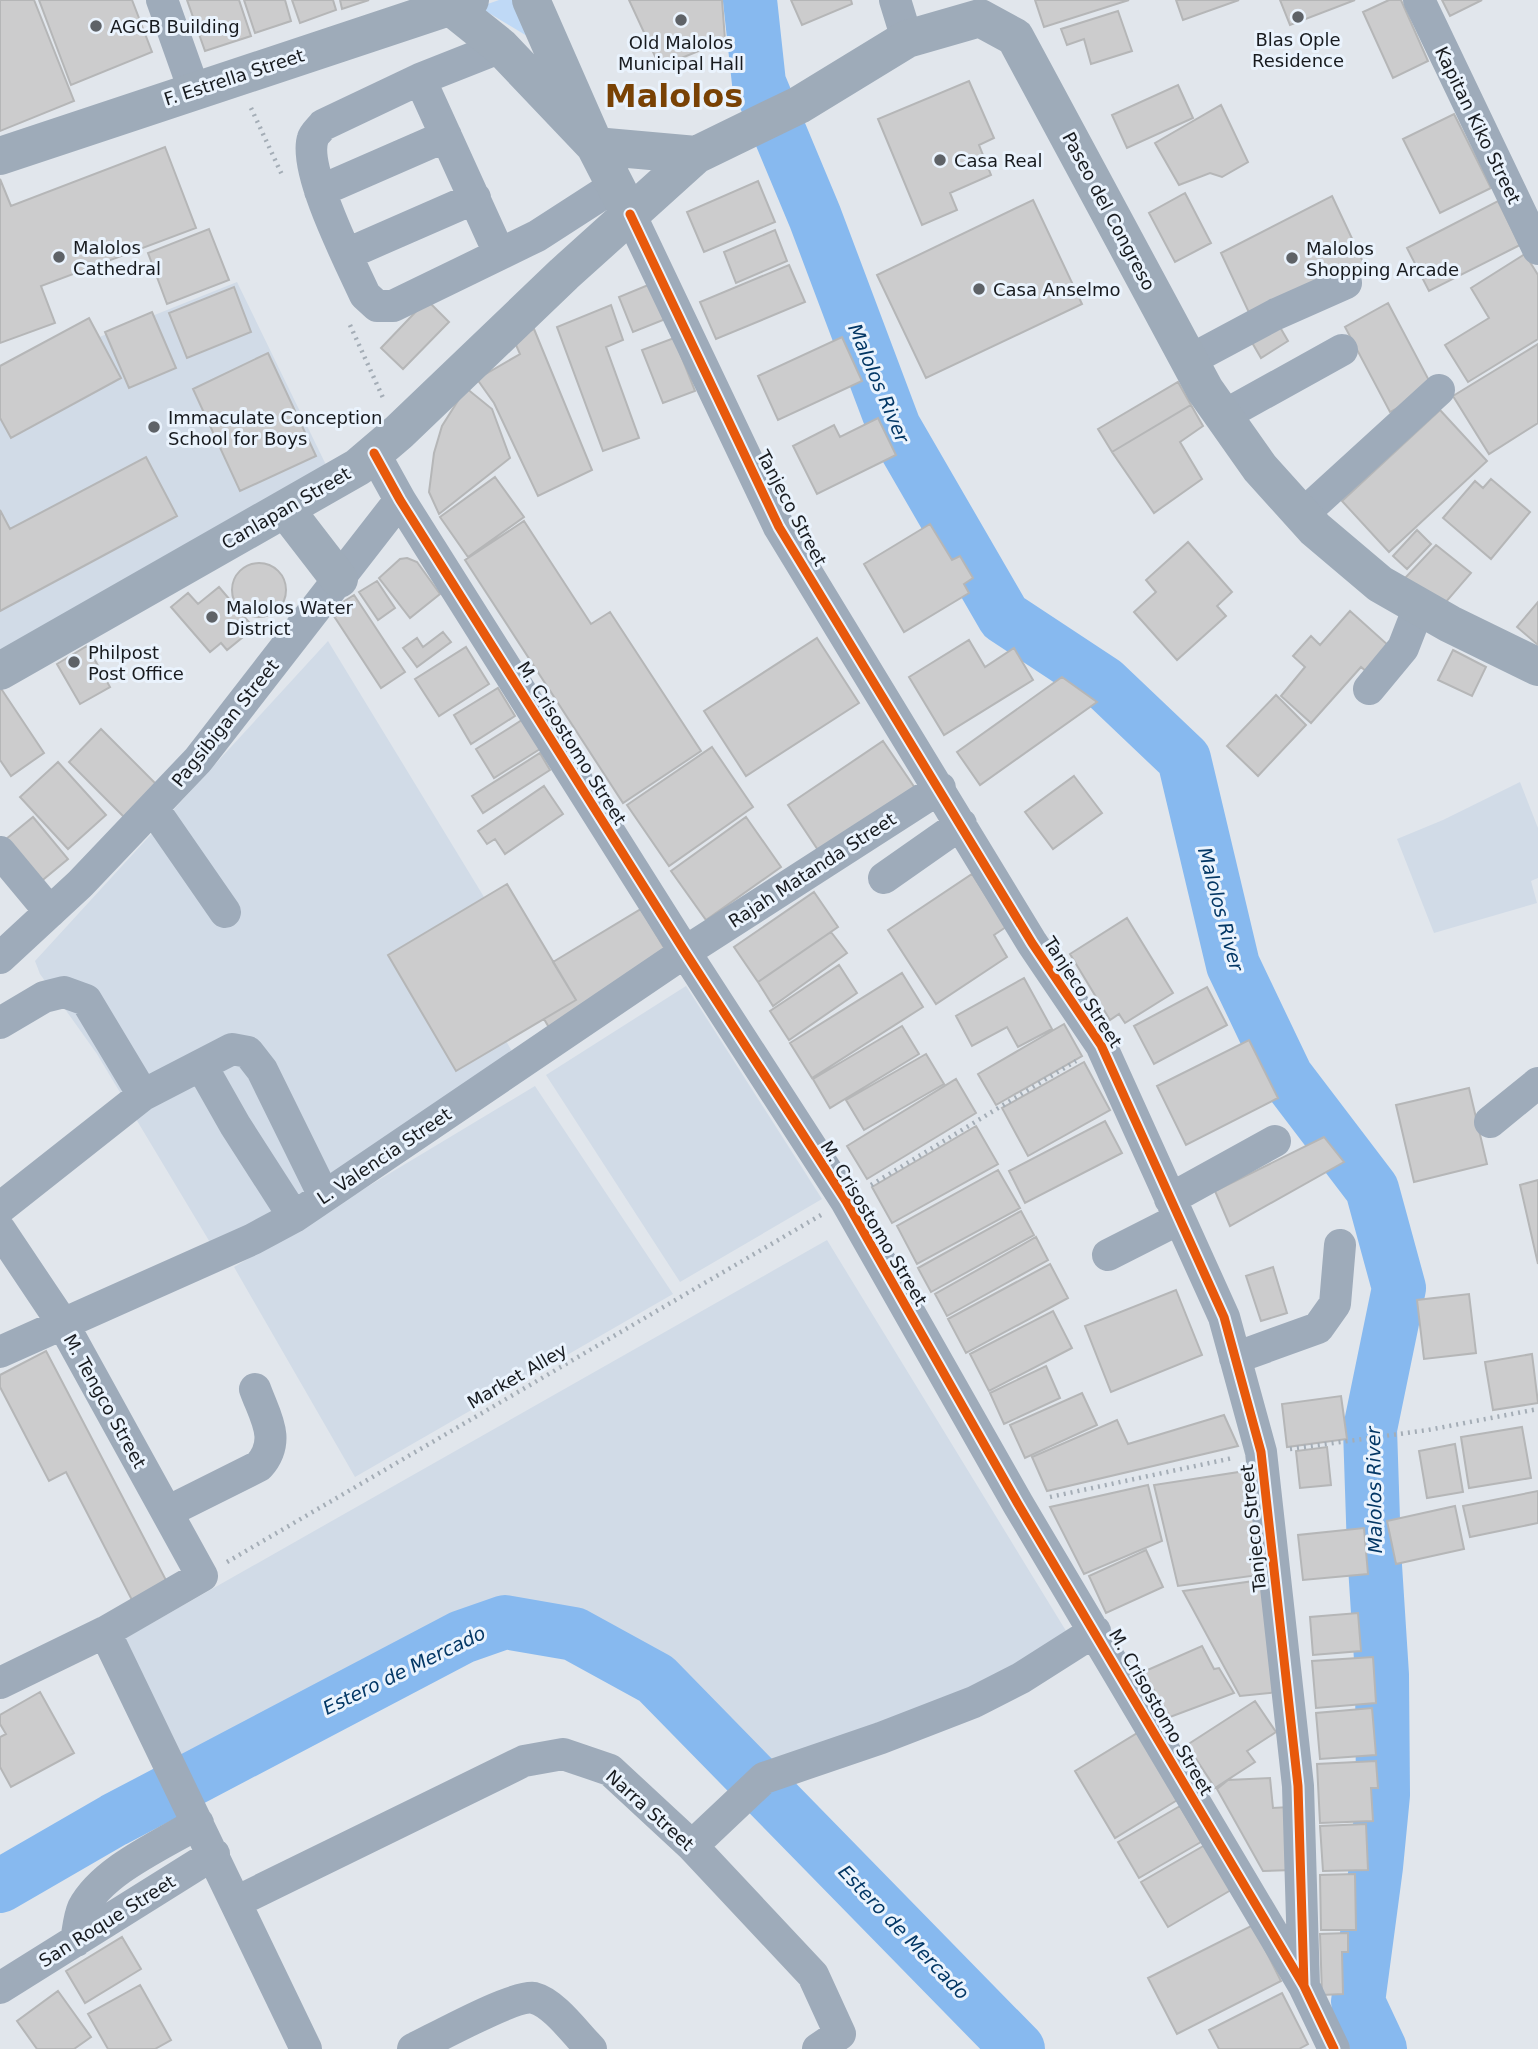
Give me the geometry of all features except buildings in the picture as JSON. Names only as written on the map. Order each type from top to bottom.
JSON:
[{"type":"main road","points":[[531,0],[594,146],[623,200]]},
{"type":"main road","name":"F. Estrella Street","points":[[0,156],[460,3]]},
{"type":"main road","points":[[460,3],[594,146],[696,155]]},
{"type":"main road","name":"Paseo del Congreso","points":[[623,200],[696,155],[799,106],[907,39],[985,9],[1015,37],[1205,390],[1260,468],[1315,529],[1380,584],[1419,607],[1538,667]]},
{"type":"main road","name":"Canlapan Street","points":[[0,671],[358,467],[623,200]]},
{"type":"main road","points":[[285,509],[339,579]]},
{"type":"street","points":[[162,0],[194,90]]},
{"type":"street","points":[[895,0],[907,39]]},
{"type":"street","name":"Kapitan Kiko Street","points":[[1419,0],[1538,250]]},
{"type":"street","points":[[501,47],[420,79],[323,125],[313,138],[312,162],[320,191],[365,295],[377,306],[393,306],[499,253],[623,200]]},
{"type":"street","points":[[420,79],[499,253]]},
{"type":"street","points":[[320,191],[446,136]]},
{"type":"street","points":[[347,254],[475,198]]},
{"type":"street","name":"Tanjeco Street","points":[[623,200],[779,527],[1032,943],[1101,1045],[1224,1317],[1261,1452],[1298,1786],[1304,1986]]},
{"type":"street","points":[[1190,360],[1276,314],[1346,283]]},
{"type":"street","points":[[1223,416],[1342,350]]},
{"type":"street","points":[[1302,515],[1439,390]]},
{"type":"street","name":"M. Crisostomo Street","points":[[374,453],[400,500],[685,952],[846,1200],[1018,1504],[1304,1986],[1334,2049]]},
{"type":"street","name":"Pagsibigan Street","points":[[0,957],[80,884],[198,760],[400,500]]},
{"type":"street","points":[[1369,690],[1403,648],[1419,607]]},
{"type":"street","name":"Rajah Matanda Street","points":[[685,952],[940,788]]},
{"type":"street","points":[[153,808],[225,912]]},
{"type":"street","points":[[884,878],[961,824]]},
{"type":"street","points":[[0,852],[50,912]]},
{"type":"street","name":"L. Valencia Street","points":[[0,1352],[253,1239],[294,1217],[685,952]]},
{"type":"street","points":[[0,1023],[44,997],[64,992],[86,1000],[143,1096]]},
{"type":"street","points":[[0,1208],[143,1096],[232,1049],[248,1052],[262,1070],[324,1196]]},
{"type":"street","points":[[201,1065],[235,1125],[294,1217]]},
{"type":"street","points":[[1490,1122],[1538,1083]]},
{"type":"street","points":[[1108,1255],[1275,1141]]},
{"type":"street","name":"M. Tengco Street","points":[[0,1230],[12,1271],[63,1324],[202,1576]]},
{"type":"street","points":[[1235,1358],[1318,1328],[1335,1304],[1339,1245]]},
{"type":"street","points":[[167,1513],[259,1466],[270,1454],[271,1435],[255,1389]]},
{"type":"street","points":[[0,1684],[105,1632],[202,1576]]},
{"type":"street","points":[[692,1846],[764,1778],[881,1738],[974,1702],[1021,1678],[1095,1631]]},
{"type":"street","points":[[105,1632],[214,1854],[300,2047]]},
{"type":"street","name":"Narra Street","points":[[236,1902],[524,1760],[564,1754],[610,1770],[692,1846],[813,1975],[829,2042]]},
{"type":"street","points":[[76,1941],[82,1910],[95,1891],[193,1812]]},
{"type":"street","name":"San Roque Street","points":[[0,1988],[214,1854]]},
{"type":"street","points":[[412,2049],[513,2001],[532,1997],[550,2006],[591,2049]]},
{"type":"path","points":[[1018,1504],[1261,1452],[1427,1430],[1538,1409]]},
{"type":"shaded area","points":[[499,0],[516,0],[527,36],[479,7]]},
{"type":"shaded area","name":"Immaculate Conception School for Boys","points":[[237,282],[328,469],[0,651],[0,386],[97,338]]},
{"type":"shaded area","points":[[328,641],[484,897],[446,938],[520,1065],[214,1249],[97,1054],[40,974],[35,961]]},
{"type":"shaded area","points":[[1520,782],[1538,828],[1538,878],[1531,881],[1537,903],[1434,933],[1397,839],[1443,820]]},
{"type":"shaded area","points":[[686,986],[822,1199],[680,1282],[546,1075]]},
{"type":"shaded area","points":[[535,1086],[673,1294],[355,1477],[234,1267]]},
{"type":"shaded area","points":[[827,1240],[1074,1644],[844,1767],[779,1785],[641,1647],[541,1610],[487,1612],[180,1800],[108,1648]]},
{"type":"waterway","name":"Malolos River","points":[[750,0],[759,83],[815,217],[894,427],[1004,617],[1104,683],[1184,759],[1233,965],[1286,1076],[1372,1189],[1399,1288],[1370,1429],[1382,1675],[1383,1795],[1358,2002],[1380,2049]]},
{"type":"waterway","name":"Estero de Mercado","points":[[0,1886],[114,1820],[462,1637],[505,1622],[574,1634],[656,1679],[1018,2049]]},
{"type":"cycle path","points":[[630,214],[779,527],[1032,943],[1101,1045],[1224,1317],[1261,1452],[1298,1786],[1304,1986]]},
{"type":"cycle path","points":[[374,453],[400,500],[685,952],[846,1201],[1018,1504],[1304,1986],[1334,2049]]},
{"type":"place","name":"Blas Ople Residence","points":[[1298,17]]},
{"type":"place","name":"Old Malolos Municipal Hall","points":[[681,20]]},
{"type":"place","name":"AGCB Building","points":[[96,26]]},
{"type":"place","name":"Casa Real","points":[[940,160]]},
{"type":"place","name":"Malolos Cathedral","points":[[59,257]]},
{"type":"place","name":"Malolos Shopping Arcade","points":[[1292,258]]},
{"type":"place","name":"Casa Anselmo","points":[[979,289]]},
{"type":"place","name":"Immaculate Conception School for Boys","points":[[154,427]]},
{"type":"place","name":"Malolos Water District","points":[[212,617]]},
{"type":"place","name":"Philpost Post Office","points":[[74,662]]},
{"type":"district","name":"Malolos","points":[[674,96]]}]
